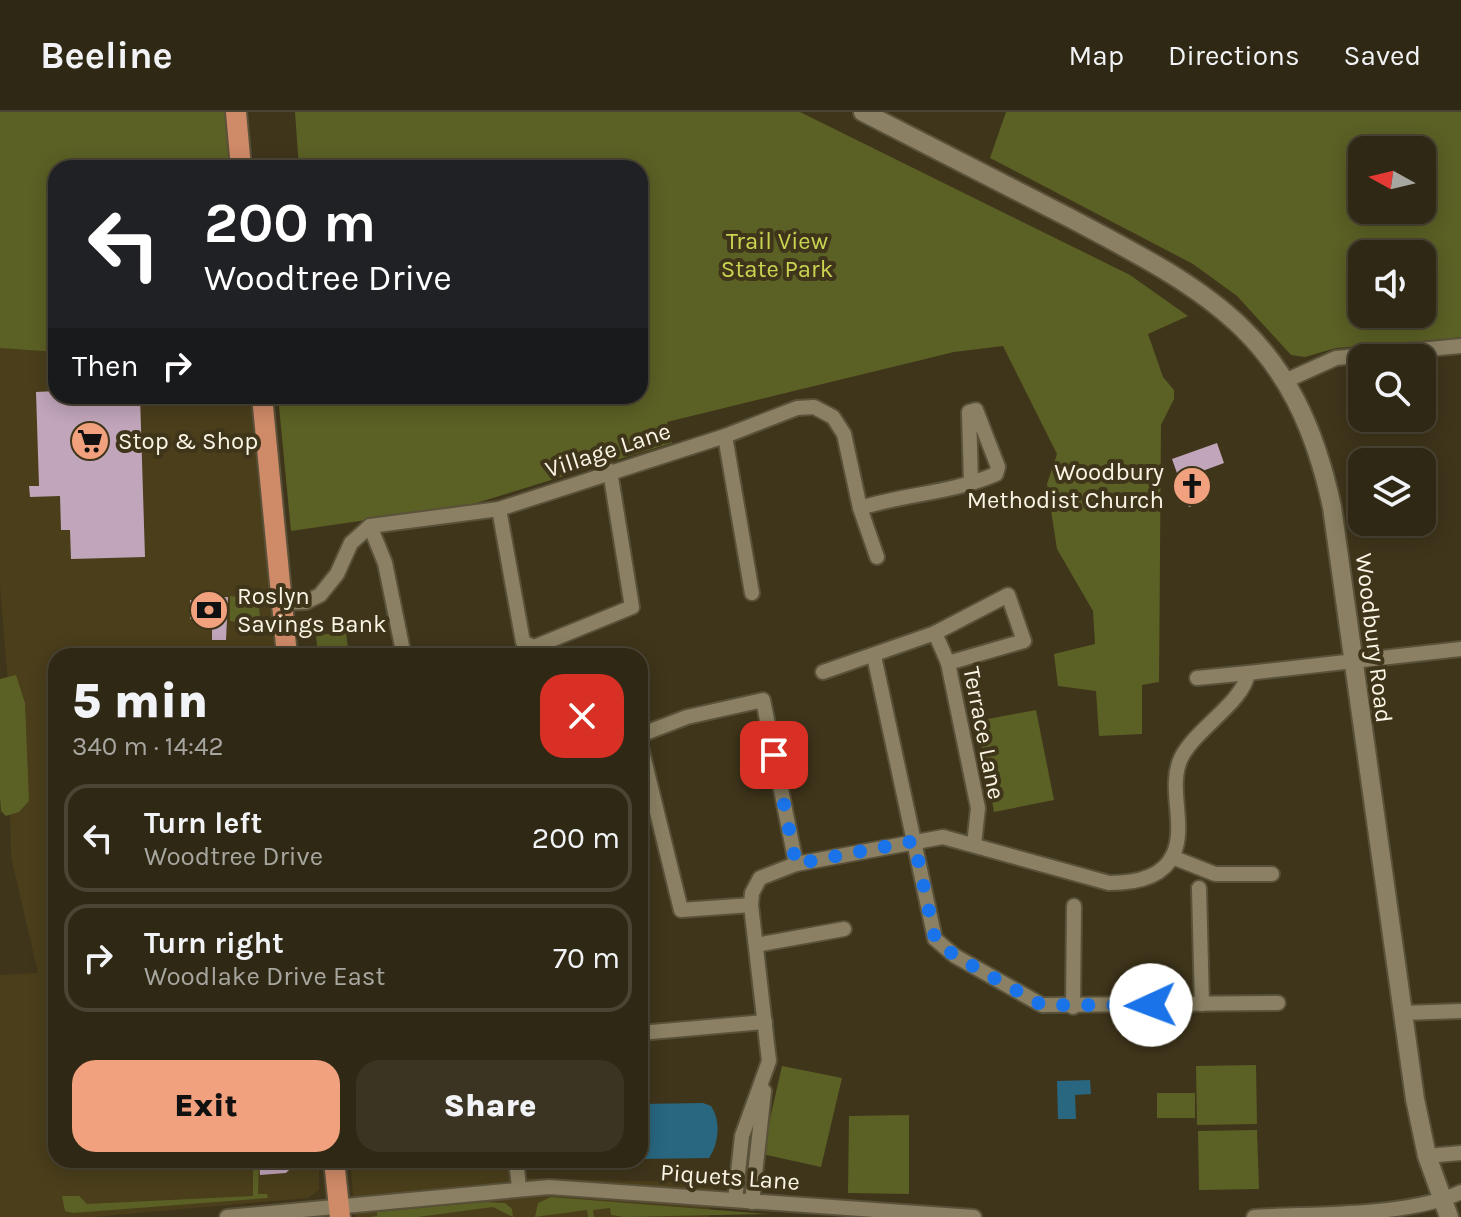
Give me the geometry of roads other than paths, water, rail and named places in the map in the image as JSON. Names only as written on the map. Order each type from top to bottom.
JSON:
[{"type":"main road","points":[[236,112],[240,160]]},
{"type":"main road","name":"Woodbury Road","points":[[863,112],[1175,274],[1242,326],[1285,381],[1306,420],[1324,469],[1402,1013],[1427,1156],[1446,1210]]},
{"type":"main road","points":[[263,404],[286,648]]},
{"type":"main road","points":[[335,1168],[339,1212]]},
{"type":"street","points":[[1285,381],[1336,358],[1461,346]]},
{"type":"street","name":"Village Lane","points":[[370,526],[499,509],[725,436],[797,408],[814,407],[833,417],[844,434],[860,508],[877,557]]},
{"type":"street","points":[[725,436],[752,593]]},
{"type":"street","points":[[499,509],[523,642],[529,647],[632,607],[610,471]]},
{"type":"street","points":[[860,508],[971,483]]},
{"type":"street","points":[[282,603],[306,602],[320,595],[329,587],[351,543],[370,526],[385,563],[402,648]]},
{"type":"street","points":[[823,672],[935,633],[1008,595],[1024,641],[948,663]]},
{"type":"street","name":"Terrace Lane","points":[[935,633],[948,663],[978,808],[974,845]]},
{"type":"street","points":[[1197,678],[1461,649]]},
{"type":"street","points":[[874,656],[935,939],[955,956],[1042,1005],[1278,1003]]},
{"type":"street","points":[[735,1200],[742,1136],[769,1061],[751,905],[752,893],[760,878],[796,864],[943,837],[1109,883],[1133,883],[1154,875],[1172,857],[1177,830],[1176,776],[1181,759],[1240,691],[1248,673]]},
{"type":"street","points":[[648,732],[687,717],[763,700],[796,864]]},
{"type":"street","points":[[648,776],[681,910],[751,905]]},
{"type":"street","points":[[1172,857],[1215,874],[1272,874]]},
{"type":"street","points":[[1199,888],[1202,1004]]},
{"type":"street","points":[[1073,1007],[1074,906]]},
{"type":"street","points":[[756,945],[844,929]]},
{"type":"street","points":[[1402,1013],[1461,1011]]},
{"type":"street","points":[[648,1032],[765,1022]]},
{"type":"street","points":[[752,1202],[765,1077]]},
{"type":"street","points":[[1427,1156],[1461,1153]]},
{"type":"street","points":[[517,1168],[519,1187]]},
{"type":"street","name":"Piquets Lane","points":[[227,1217],[339,1212],[519,1187],[974,1217]]},
{"type":"street","points":[[1254,1217],[1415,1208],[1446,1210],[1461,1192]]},
{"type":"water","points":[[1090,1080],[1091,1094],[1075,1095],[1076,1119],[1058,1119],[1057,1081]]},
{"type":"water","points":[[703,1103],[711,1106],[717,1125],[717,1139],[709,1158],[648,1159],[648,1104]]},
{"type":"place","name":"Stop & Shop","points":[[90,441]]},
{"type":"place","name":"Woodbury Methodist Church","points":[[1192,486]]},
{"type":"place","name":"Roslyn Savings Bank","points":[[209,610]]},
{"type":"park label","name":"Trail View State Park","points":[[777,255]]}]
